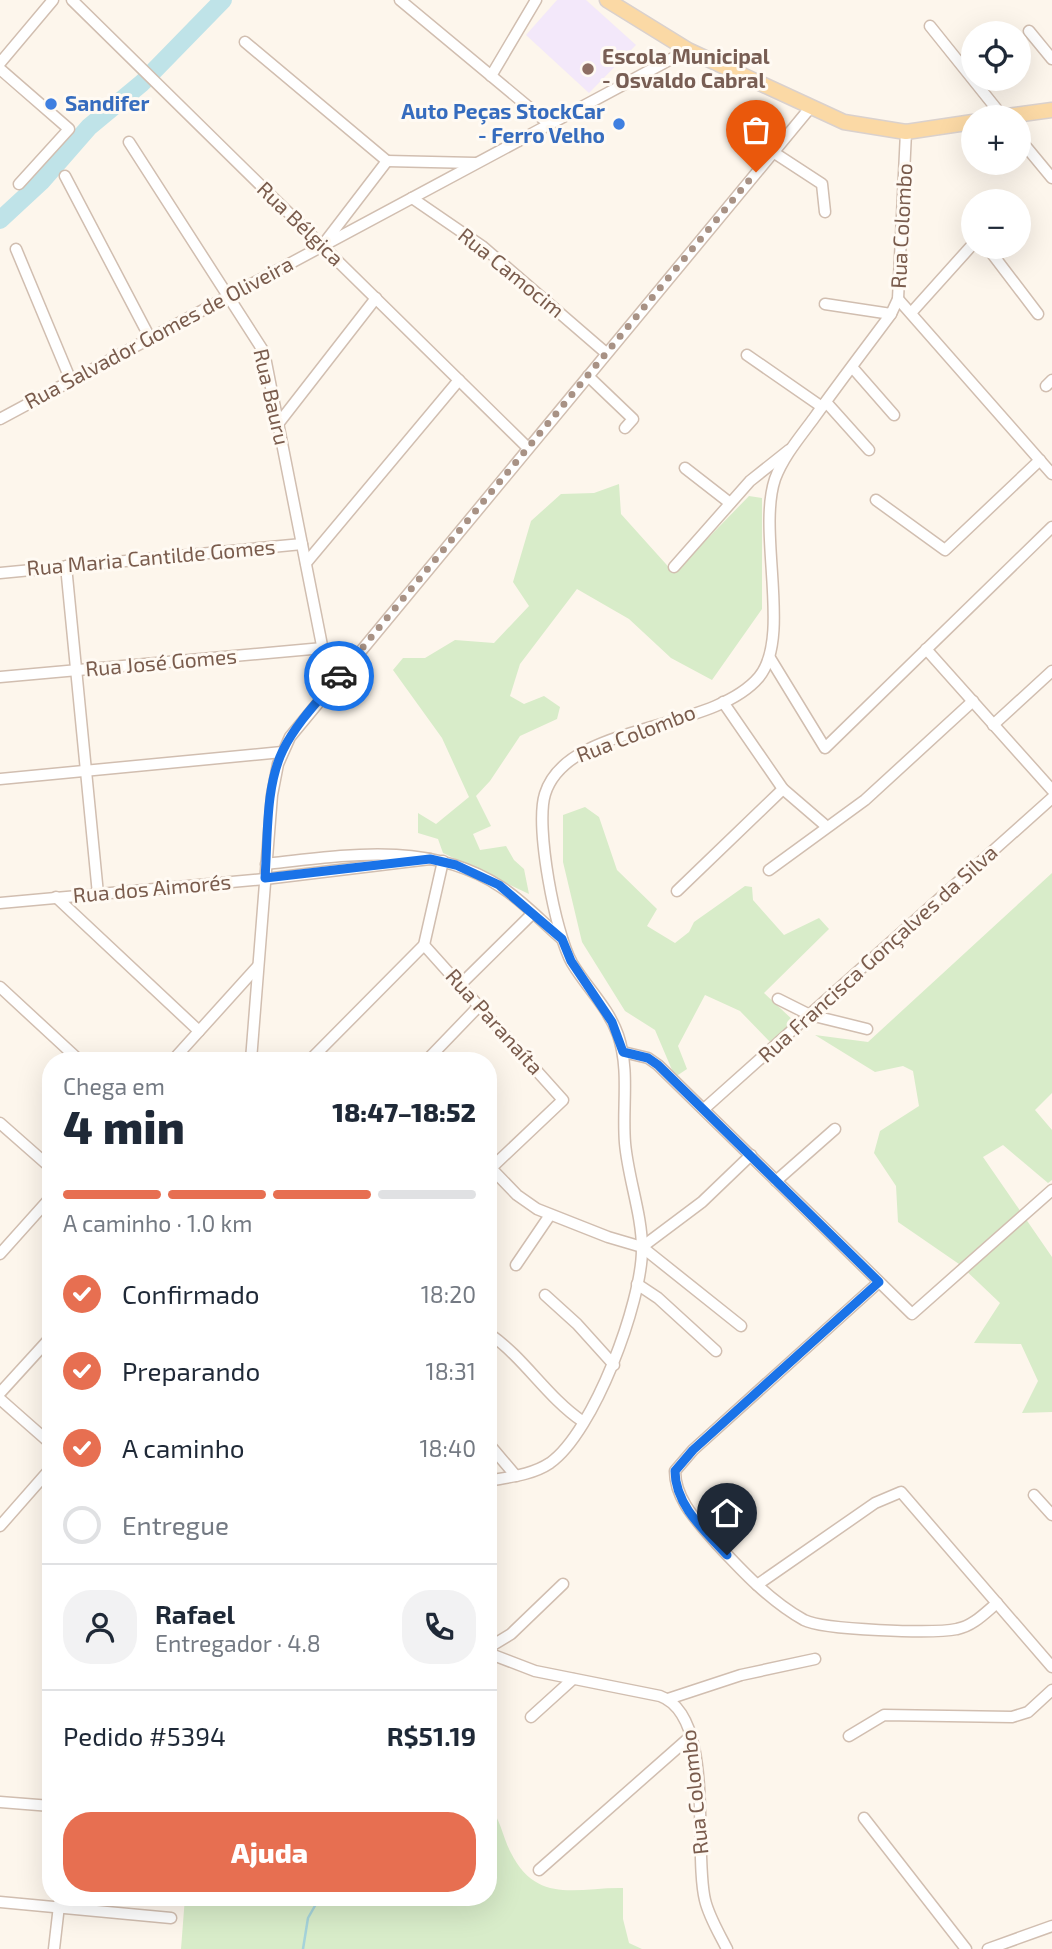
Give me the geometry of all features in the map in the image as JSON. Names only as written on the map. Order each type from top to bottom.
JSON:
[{"type":"main road","points":[[607,0],[688,50],[810,107],[862,127],[906,132],[961,124]]},
{"type":"main road","points":[[1031,113],[1052,110]]},
{"type":"street","points":[[0,63],[53,0]]},
{"type":"street","name":"Rua Bélgica","points":[[72,0],[528,448]]},
{"type":"street","points":[[400,0],[548,124]]},
{"type":"street","points":[[491,76],[536,0]]},
{"type":"street","points":[[930,26],[993,105]]},
{"type":"street","points":[[1031,33],[1052,59]]},
{"type":"street","points":[[245,42],[387,161],[477,163]]},
{"type":"street","name":"Rua Salvador Gomes de Oliveira","points":[[0,419],[688,50]]},
{"type":"street","points":[[0,69],[69,129],[19,184]]},
{"type":"street","points":[[252,1052],[272,795],[282,752],[300,723],[330,686],[810,107]]},
{"type":"street","name":"Rua Colombo","points":[[497,1479],[516,1476],[550,1463],[582,1421],[614,1365],[637,1284],[642,1247],[625,1150],[623,1052],[612,1022],[571,961],[562,939],[554,906],[543,821],[544,796],[554,776],[568,760],[586,750],[723,702],[755,681],[769,658],[772,628],[771,505],[776,478],[794,446],[891,314],[898,299],[906,132]]},
{"type":"street","name":"Rua Bauru","points":[[130,142],[261,345],[330,686]]},
{"type":"street","points":[[773,152],[822,184],[825,212]]},
{"type":"street","points":[[1031,153],[1052,178]]},
{"type":"street","points":[[322,246],[387,161]]},
{"type":"street","points":[[65,176],[150,338]]},
{"type":"street","name":"Rua Camocim","points":[[412,198],[482,246],[606,353]]},
{"type":"street","points":[[16,249],[71,381]]},
{"type":"street","points":[[911,313],[961,257]]},
{"type":"street","points":[[996,259],[1038,314]]},
{"type":"street","points":[[278,424],[376,298]]},
{"type":"street","points":[[898,299],[1052,474]]},
{"type":"street","points":[[825,304],[891,314]]},
{"type":"street","points":[[747,355],[824,405],[869,450]]},
{"type":"street","points":[[852,367],[894,415]]},
{"type":"street","points":[[588,376],[633,419],[625,428]]},
{"type":"street","name":"Rua Maria Cantilde Gomes","points":[[306,564],[459,380]]},
{"type":"street","points":[[674,567],[762,470],[794,446]]},
{"type":"street","points":[[876,500],[945,550],[1040,460]]},
{"type":"street","points":[[685,468],[730,503]]},
{"type":"street","points":[[769,658],[825,748],[1052,527]]},
{"type":"street","name":"Rua Maria Cantilde Gomes","points":[[0,573],[302,544]]},
{"type":"street","points":[[66,566],[98,894]]},
{"type":"street","name":"Rua José Gomes","points":[[0,677],[323,648]]},
{"type":"street","points":[[926,649],[1052,790]]},
{"type":"street","points":[[993,724],[1052,671]]},
{"type":"street","points":[[769,870],[865,800],[973,701]]},
{"type":"street","points":[[723,702],[783,789],[826,826]]},
{"type":"street","points":[[0,779],[282,752]]},
{"type":"street","points":[[677,891],[783,789]]},
{"type":"street","name":"Rua Francisca Gonçalves da Silva","points":[[704,1109],[1052,798]]},
{"type":"street","name":"Rua dos Aimorés","points":[[266,864],[376,853],[443,861],[479,874],[499,885],[562,939]]},
{"type":"street","name":"Rua dos Aimorés","points":[[0,902],[265,878],[430,859]]},
{"type":"street","points":[[318,1052],[424,945],[443,861]]},
{"type":"street","points":[[56,897],[199,1031]]},
{"type":"street","points":[[460,985],[532,914]]},
{"type":"street","name":"Rua Paranaíta","points":[[424,945],[564,1100],[497,1161]]},
{"type":"street","points":[[180,1052],[257,967]]},
{"type":"street","points":[[0,987],[70,1052]]},
{"type":"street","points":[[778,999],[810,1015],[867,1028]]},
{"type":"street","points":[[435,1052],[479,1006]]},
{"type":"street","points":[[623,1052],[648,1058],[704,1109],[912,1314],[1052,1190]]},
{"type":"street","points":[[0,1123],[42,1160]]},
{"type":"street","points":[[776,1181],[835,1129]]},
{"type":"street","points":[[642,1247],[702,1202],[751,1155]]},
{"type":"street","points":[[497,1176],[525,1203],[550,1215],[642,1247],[741,1326]]},
{"type":"street","points":[[0,1254],[42,1208]]},
{"type":"street","points":[[516,1265],[550,1215]]},
{"type":"street","points":[[879,1282],[693,1450],[675,1471],[677,1491],[694,1517],[757,1585],[803,1619],[823,1626],[957,1629],[976,1621],[997,1603]]},
{"type":"street","points":[[637,1284],[658,1298],[716,1351]]},
{"type":"street","points":[[545,1295],[577,1324],[614,1365]]},
{"type":"street","points":[[497,1341],[582,1421]]},
{"type":"street","points":[[0,1393],[42,1346]]},
{"type":"street","points":[[0,1399],[42,1436]]},
{"type":"street","points":[[497,1454],[516,1476]]},
{"type":"street","points":[[0,1526],[42,1478]]},
{"type":"street","points":[[757,1585],[875,1503],[901,1492],[1052,1667]]},
{"type":"street","points":[[1034,1495],[1052,1515]]},
{"type":"street","points":[[497,1644],[563,1584]]},
{"type":"street","points":[[497,1655],[521,1667],[668,1699],[741,1675],[815,1659]]},
{"type":"street","points":[[531,1717],[573,1679]]},
{"type":"street","points":[[849,1736],[884,1715],[1012,1717],[1028,1712],[1052,1690]]},
{"type":"street","name":"Rua Colombo","points":[[668,1699],[683,1712],[691,1735],[705,1901],[727,1949]]},
{"type":"street","points":[[539,1870],[691,1735]]},
{"type":"street","points":[[0,1802],[42,1805]]},
{"type":"street","points":[[864,1818],[966,1949]]},
{"type":"street","points":[[0,1902],[42,1902]]},
{"type":"street","points":[[54,1949],[59,1906]]},
{"type":"street","points":[[87,1906],[171,1918]]},
{"type":"street","points":[[988,1949],[1052,1926]]},
{"type":"shaded area","name":"Escola Municipal - Osvaldo Cabral","points":[[557,0],[586,0],[636,45],[589,93],[526,35]]},
{"type":"green space","points":[[619,484],[621,514],[674,573],[749,496],[762,498],[762,609],[712,680],[671,658],[629,619],[577,589],[520,664],[510,696],[524,704],[544,696],[560,707],[557,719],[520,736],[490,781],[476,796],[491,826],[473,834],[480,850],[506,846],[514,860],[524,869],[529,894],[443,853],[438,839],[418,833],[418,813],[436,824],[469,797],[442,738],[393,670],[403,658],[425,658],[455,640],[494,643],[529,606],[513,582],[531,521],[561,494],[594,493]]},
{"type":"green space","points":[[585,807],[599,817],[617,870],[657,909],[647,926],[675,943],[689,932],[694,922],[745,886],[752,887],[753,900],[784,935],[819,918],[829,929],[764,993],[795,1022],[772,1044],[740,1011],[705,995],[678,1046],[687,1069],[675,1077],[655,1030],[625,1011],[582,942],[563,862],[563,815]]},
{"type":"green space","points":[[1052,873],[1052,1093],[1035,1110],[1052,1130],[1052,1180],[1048,1183],[1003,1145],[983,1157],[1052,1257],[1052,1412],[1022,1413],[1038,1381],[1021,1344],[974,1343],[1000,1303],[959,1264],[898,1222],[896,1186],[874,1153],[880,1131],[919,1106],[913,1071],[903,1066],[875,1072],[815,1035],[868,1042]]},
{"type":"green space","points":[[497,1818],[511,1853],[521,1869],[533,1880],[560,1890],[623,1888],[623,1919],[629,1943],[642,1949],[181,1949],[184,1906],[497,1906]]},
{"type":"waterway","points":[[0,220],[41,182],[89,127],[142,83],[223,0]]},
{"type":"waterway","points":[[303,1949],[308,1918],[315,1906]]},
{"type":"way so far","points":[[339,676],[756,172]]},
{"type":"place","name":"Escola Municipal - Osvaldo Cabral","points":[[588,69]]},
{"type":"place","name":"Sandifer","points":[[51,104]]},
{"type":"place","name":"Auto Peças StockCar - Ferro Velho","points":[[619,124]]},
{"type":"route","points":[[339,676],[300,723],[282,752],[272,795],[265,878],[430,859],[456,865],[499,885],[562,939],[571,961],[605,1009],[623,1052],[648,1058],[658,1065],[879,1282],[693,1450],[675,1471],[677,1491],[683,1501],[727,1555]]}]
